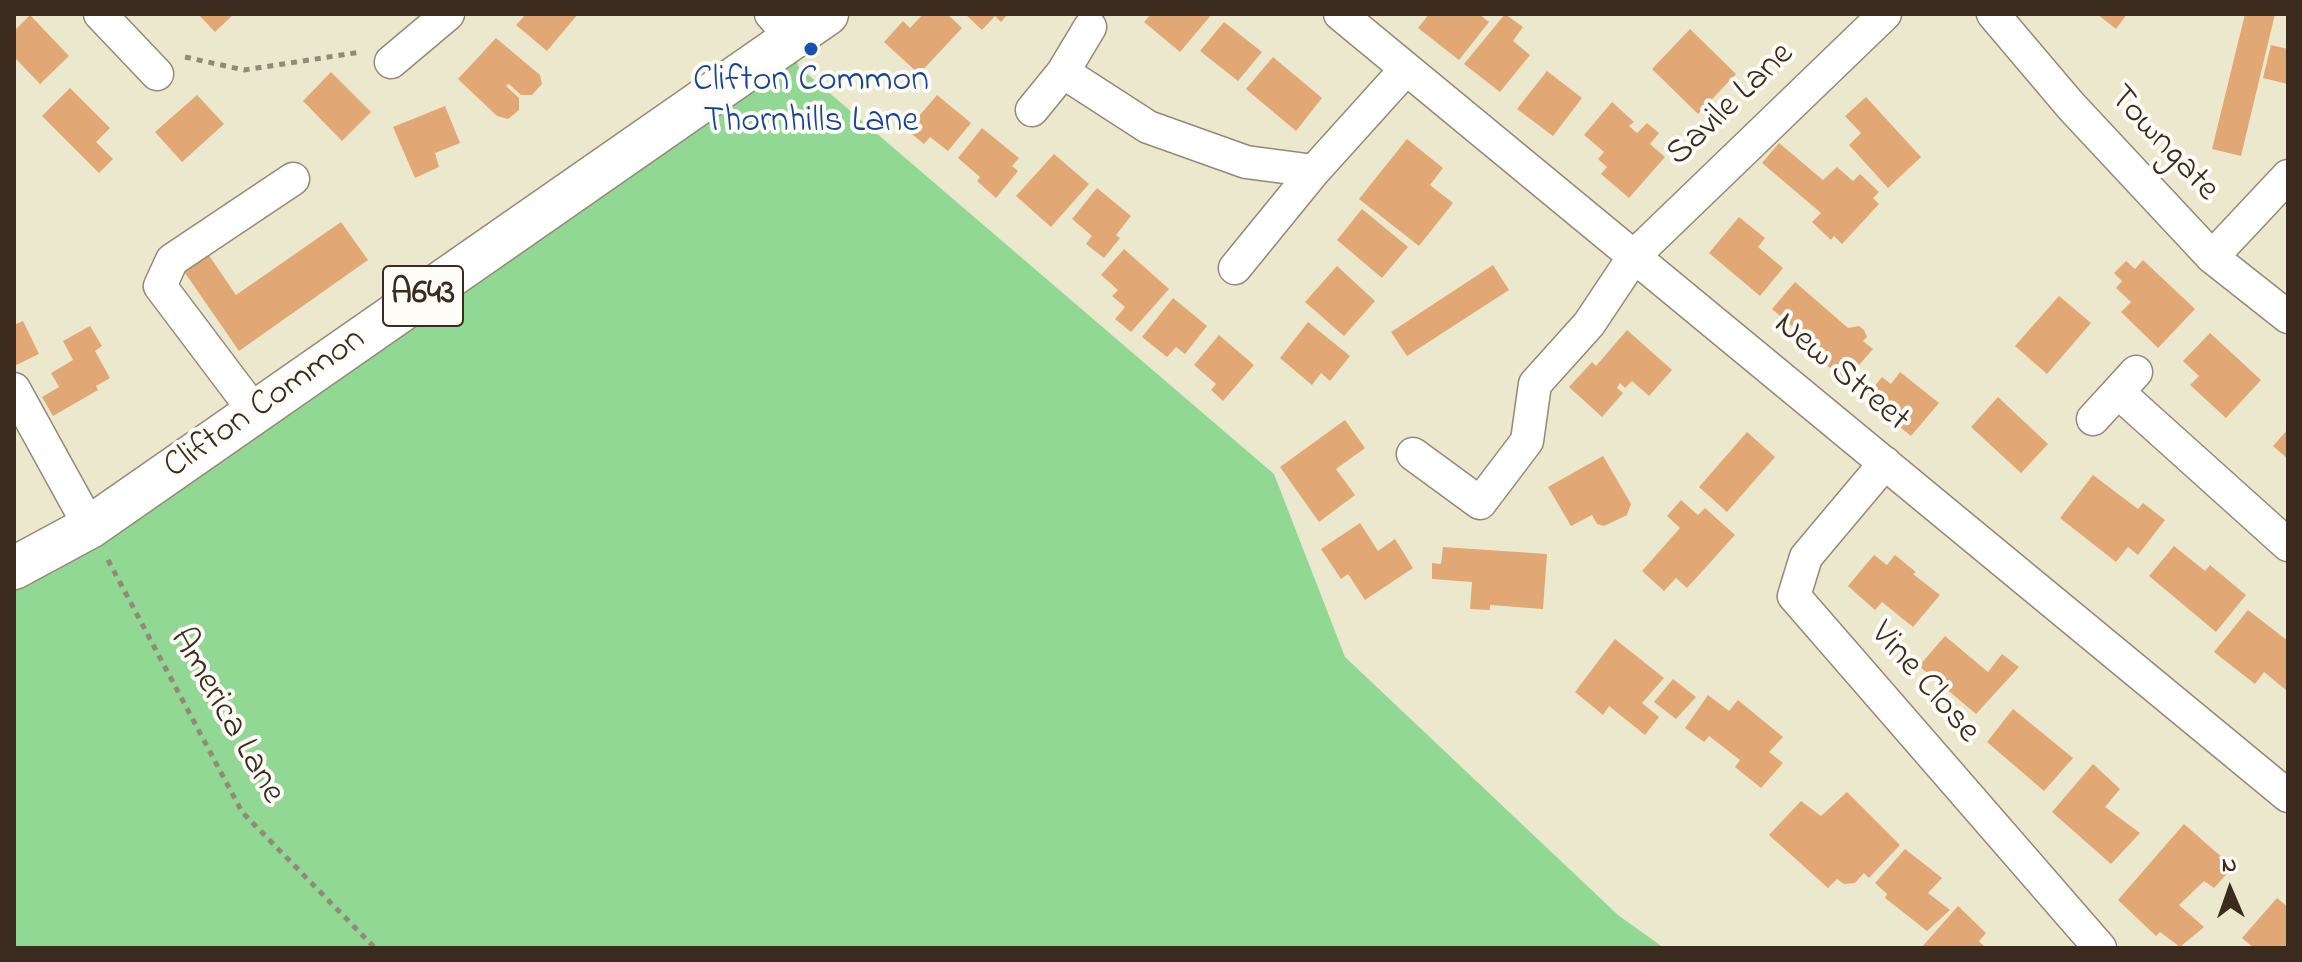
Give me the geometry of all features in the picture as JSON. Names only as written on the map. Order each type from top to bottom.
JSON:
[{"type":"main road","name":"Clifton Common","points":[[14,568],[90,527],[255,412],[782,26],[827,14]]},
{"type":"street","points":[[100,14],[157,74]]},
{"type":"street","points":[[391,62],[448,14]]},
{"type":"street","name":"New Street","points":[[1340,14],[2288,796]]},
{"type":"street","name":"Savile Lane","points":[[1413,454],[1480,503],[1527,441],[1535,384],[1589,324],[1635,255],[1885,14]]},
{"type":"street","name":"Towngate","points":[[1993,14],[2071,106],[2212,257],[2288,317]]},
{"type":"street","points":[[1032,110],[1063,72],[1090,27]]},
{"type":"street","points":[[1235,268],[1314,171],[1406,69]]},
{"type":"street","points":[[1063,72],[1148,127],[1246,162],[1314,171]]},
{"type":"street","points":[[2212,257],[2288,176]]},
{"type":"street","points":[[255,412],[160,286],[172,260],[293,179]]},
{"type":"street","points":[[2093,419],[2127,382],[2288,545]]},
{"type":"street","points":[[14,389],[90,527]]},
{"type":"street","name":"Vine Close","points":[[1885,463],[1806,557],[1794,596],[2100,948]]},
{"type":"path","points":[[157,74],[185,57],[244,70],[371,51],[391,62]]},
{"type":"path","name":"America Lane","points":[[90,527],[242,812],[375,948]]},
{"type":"green space","points":[[793,39],[798,66],[1274,474],[1345,657],[1618,915],[1664,948],[14,948],[14,568]]},
{"type":"building","points":[[198,14],[234,14],[215,32]]},
{"type":"building","points":[[526,14],[578,14],[547,51],[516,25]]},
{"type":"building","points":[[923,14],[947,14],[962,28],[919,74],[884,42],[903,21],[910,28]]},
{"type":"building","points":[[965,14],[1008,14],[1001,22],[995,16],[982,30]]},
{"type":"building","points":[[1151,14],[1212,14],[1180,52],[1144,22]]},
{"type":"building","points":[[1429,14],[1479,14],[1489,22],[1459,60],[1418,28]]},
{"type":"building","points":[[1505,14],[1523,27],[1513,41],[1530,55],[1500,92],[1464,64]]},
{"type":"building","points":[[2097,14],[2127,14],[2116,29]]},
{"type":"building","points":[[2245,14],[2275,14],[2241,156],[2212,149]]},
{"type":"building","points":[[30,15],[69,56],[40,84],[14,57],[14,31]]},
{"type":"building","points":[[1224,22],[1262,52],[1238,81],[1200,51]]},
{"type":"building","points":[[1690,29],[1736,74],[1698,114],[1652,69]]},
{"type":"building","points":[[496,38],[540,75],[542,84],[532,95],[521,95],[509,84],[506,86],[519,98],[519,110],[508,119],[497,116],[458,79]]},
{"type":"building","points":[[2271,45],[2288,49],[2288,84],[2263,78]]},
{"type":"building","points":[[1273,57],[1322,98],[1296,131],[1246,89]]},
{"type":"building","points":[[1547,71],[1582,98],[1553,136],[1517,109]]},
{"type":"building","points":[[331,72],[371,112],[342,141],[303,101]]},
{"type":"building","points":[[70,88],[110,128],[96,142],[113,159],[99,173],[42,116]]},
{"type":"building","points":[[197,95],[224,124],[182,162],[155,132]]},
{"type":"building","points":[[937,95],[971,123],[948,151],[930,137],[924,144],[907,130]]},
{"type":"building","points":[[1866,97],[1921,157],[1888,188],[1849,145],[1861,133],[1845,116]]},
{"type":"building","points":[[1612,102],[1634,122],[1629,126],[1637,133],[1647,123],[1659,133],[1650,144],[1665,157],[1629,198],[1601,174],[1607,167],[1598,159],[1604,152],[1584,135]]},
{"type":"building","points":[[445,106],[460,143],[435,153],[439,167],[415,178],[393,127]]},
{"type":"building","points":[[982,128],[1019,158],[1012,166],[1018,171],[996,198],[977,181],[980,177],[958,158]]},
{"type":"building","points":[[1407,139],[1443,168],[1430,185],[1453,203],[1419,246],[1359,199]]},
{"type":"building","points":[[1779,143],[1823,180],[1837,167],[1853,181],[1860,174],[1879,192],[1873,198],[1879,204],[1842,244],[1834,236],[1831,240],[1812,222],[1821,213],[1762,163]]},
{"type":"building","points":[[1054,154],[1089,184],[1051,227],[1016,196]]},
{"type":"building","points":[[1097,188],[1131,216],[1116,235],[1120,238],[1104,258],[1086,244],[1092,236],[1072,219]]},
{"type":"building","points":[[1362,209],[1408,247],[1382,278],[1337,240]]},
{"type":"building","points":[[1739,217],[1765,238],[1758,247],[1783,268],[1760,296],[1709,253]]},
{"type":"building","points":[[341,222],[368,260],[239,351],[183,270],[208,254],[236,295]]},
{"type":"building","points":[[1124,249],[1169,289],[1131,332],[1115,319],[1125,307],[1112,296],[1118,290],[1101,275]]},
{"type":"building","points":[[2143,260],[2195,309],[2158,348],[2121,312],[2131,302],[2116,288],[2122,281],[2114,273],[2126,261],[2135,269]]},
{"type":"building","points":[[1493,265],[1509,290],[1407,356],[1391,332]]},
{"type":"building","points":[[1337,266],[1375,301],[1344,336],[1305,302]]},
{"type":"building","points":[[1795,282],[1848,328],[1859,326],[1864,330],[1867,337],[1863,341],[1873,349],[1845,381],[1822,361],[1826,356],[1772,309]]},
{"type":"building","points":[[2059,296],[2091,323],[2047,374],[2015,346]]},
{"type":"building","points":[[1173,298],[1207,326],[1185,354],[1176,347],[1167,357],[1142,337]]},
{"type":"building","points":[[23,321],[39,354],[14,366],[14,325]]},
{"type":"building","points":[[1308,322],[1350,356],[1330,381],[1321,373],[1312,385],[1280,358]]},
{"type":"building","points":[[90,326],[102,346],[95,351],[110,378],[96,386],[98,390],[53,416],[42,397],[59,387],[51,373],[73,360],[63,341]]},
{"type":"building","points":[[1627,330],[1672,370],[1649,396],[1632,381],[1625,388],[1620,383],[1617,388],[1623,393],[1602,417],[1569,387],[1592,362],[1596,366]]},
{"type":"building","points":[[2210,333],[2261,380],[2226,418],[2190,385],[2199,376],[2183,361]]},
{"type":"building","points":[[1219,335],[1254,365],[1223,401],[1211,390],[1216,384],[1194,365]]},
{"type":"building","points":[[1900,372],[1939,403],[1911,436],[1865,398],[1882,377],[1891,384]]},
{"type":"building","points":[[1998,397],[2048,444],[2021,473],[1971,427]]},
{"type":"building","points":[[1345,420],[1365,448],[1336,469],[1355,495],[1319,522],[1280,467]]},
{"type":"building","points":[[2288,429],[2288,459],[2273,446]]},
{"type":"building","points":[[1747,432],[1775,457],[1727,512],[1699,487]]},
{"type":"building","points":[[1603,456],[1631,504],[1627,515],[1604,526],[1597,524],[1592,515],[1571,526],[1548,487]]},
{"type":"building","points":[[2093,475],[2138,509],[2143,503],[2165,520],[2138,555],[2128,547],[2116,562],[2060,518]]},
{"type":"building","points":[[1681,500],[1698,515],[1705,508],[1735,535],[1687,588],[1676,578],[1664,591],[1642,571],[1680,528],[1667,516]]},
{"type":"building","points":[[1360,523],[1378,551],[1395,539],[1413,568],[1365,600],[1348,574],[1341,579],[1321,549]]},
{"type":"building","points":[[2174,546],[2205,571],[2210,565],[2246,595],[2216,632],[2149,576]]},
{"type":"building","points":[[1443,547],[1547,554],[1543,609],[1490,605],[1490,610],[1470,609],[1472,582],[1432,579],[1432,563],[1441,564]]},
{"type":"building","points":[[1874,555],[1887,565],[1895,555],[1940,595],[1913,627],[1882,602],[1875,610],[1848,586]]},
{"type":"building","points":[[2248,610],[2288,641],[2286,690],[2264,672],[2255,684],[2214,652]]},
{"type":"building","points":[[1945,636],[1988,672],[2002,654],[2019,667],[1976,714],[1919,666]]},
{"type":"building","points":[[1615,639],[1664,678],[1642,703],[1659,717],[1645,735],[1609,706],[1603,715],[1575,692]]},
{"type":"building","points":[[1673,679],[1696,697],[1676,719],[1654,702]]},
{"type":"building","points":[[1708,695],[1729,711],[1738,700],[1783,737],[1769,752],[1783,763],[1761,788],[1735,767],[1740,760],[1709,736],[1704,742],[1685,728]]},
{"type":"building","points":[[2013,709],[2073,758],[2044,791],[1987,742]]},
{"type":"building","points":[[2093,764],[2120,789],[2105,807],[2140,833],[2111,864],[2052,812]]},
{"type":"building","points":[[1847,792],[1900,845],[1869,878],[1864,873],[1855,883],[1844,884],[1837,879],[1828,888],[1769,835],[1801,801],[1821,816]]},
{"type":"building","points":[[2184,824],[2233,867],[2214,888],[2204,881],[2179,905],[2204,927],[2180,947],[2160,932],[2156,936],[2118,900]]},
{"type":"building","points":[[1905,849],[1942,878],[1928,893],[1950,910],[1927,931],[1885,898],[1887,894],[1875,883]]},
{"type":"building","points":[[2277,898],[2288,907],[2288,948],[2254,948],[2242,938]]},
{"type":"building","points":[[1958,906],[1986,933],[1979,941],[1986,948],[1921,948]]},
{"type":"place","name":"Clifton Common Thornhills Lane","points":[[811,49]]}]
